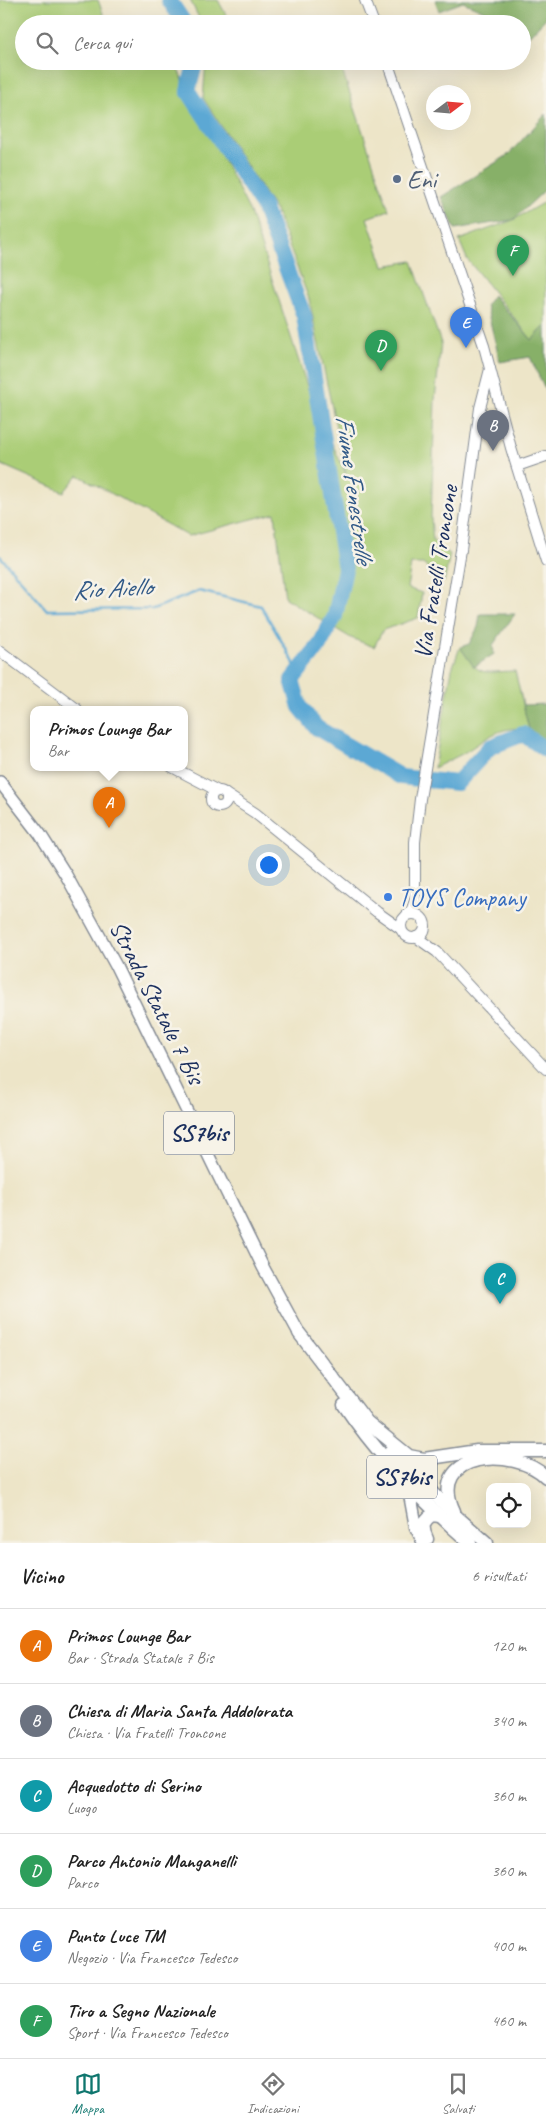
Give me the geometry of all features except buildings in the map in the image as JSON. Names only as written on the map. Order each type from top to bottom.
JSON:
[{"type":"highway","name":"SS7bis","points":[[298,1333],[327,1380],[408,1484],[470,1543]]},
{"type":"highway","name":"SS7bis","points":[[363,1424],[456,1516],[487,1543]]},
{"type":"highway","points":[[363,1424],[409,1456],[419,1459],[444,1457],[477,1450],[532,1452],[544,1450]]},
{"type":"highway","points":[[456,1516],[448,1499],[448,1485],[452,1476],[471,1463],[485,1458],[507,1459],[530,1466],[546,1477]]},
{"type":"highway","points":[[408,1484],[416,1527],[424,1543]]},
{"type":"highway","points":[[430,1543],[424,1533],[424,1522],[432,1515],[440,1516]]},
{"type":"main road","name":"Strada Statale 7 Bis","points":[[0,782],[40,834],[66,875],[98,933],[169,1072],[263,1267],[298,1333]]},
{"type":"street","points":[[365,0],[371,15]]},
{"type":"street","points":[[390,70],[484,346],[546,562]]},
{"type":"street","name":"Via Fratelli Troncone","points":[[415,900],[415,842],[420,799],[461,550],[480,408],[490,369]]},
{"type":"street","points":[[517,466],[546,456]]},
{"type":"street","points":[[0,651],[73,706]]},
{"type":"street","points":[[179,771],[220,796],[242,804],[389,919],[404,921],[413,914],[420,917]]},
{"type":"street","points":[[415,900],[420,917],[437,952]]},
{"type":"street","points":[[415,900],[412,909],[404,921],[406,935],[416,937],[437,952],[546,1069]]},
{"type":"street","points":[[416,937],[422,934],[425,928]]},
{"type":"green space","points":[[0,0],[98,0],[104,15],[15,15],[15,70],[178,70],[250,212],[309,392],[346,474],[309,299],[276,211],[203,98],[205,70],[342,70],[389,210],[367,218],[384,266],[412,261],[441,343],[435,400],[431,518],[433,541],[450,554],[444,582],[423,564],[411,564],[407,588],[422,593],[418,618],[383,630],[374,647],[351,638],[285,598],[275,513],[188,536],[78,475],[64,492],[0,464]]},
{"type":"green space","points":[[190,0],[218,0],[226,15],[198,15]]},
{"type":"green space","points":[[435,0],[546,0],[546,18],[531,34],[531,15],[494,15],[463,2],[439,11]]},
{"type":"green space","points":[[546,114],[546,189],[513,220],[455,229],[441,197],[508,155]]},
{"type":"green space","points":[[546,201],[546,325],[532,340],[467,259],[459,240],[513,220]]},
{"type":"green space","points":[[493,295],[532,340],[546,325],[546,392],[530,357],[500,362],[486,305]]},
{"type":"green space","points":[[480,614],[515,614],[493,645],[494,654],[474,667],[460,647],[469,644],[478,627]]},
{"type":"green space","points":[[460,647],[472,664],[482,671],[515,671],[529,729],[509,729],[493,734],[462,754],[434,768],[452,669]]},
{"type":"green space","points":[[546,704],[546,742],[529,729],[523,705]]},
{"type":"waterway","name":"Fiume Fenestrelle","points":[[169,0],[179,15]]},
{"type":"waterway","name":"Fiume Fenestrelle","points":[[193,70],[188,91],[263,206],[304,316],[345,569],[335,616],[319,646],[292,680],[300,707],[317,728],[401,777],[457,783],[490,747],[523,734],[546,750]]},
{"type":"waterway","name":"Rio Aiello","points":[[0,556],[47,610],[153,609],[199,591],[261,606],[293,661],[297,673]]},
{"type":"place","name":"Eni","points":[[397,179]]},
{"type":"place","name":"Tiro a Segno Nazionale","points":[[513,276]]},
{"type":"place","name":"Punto Luce TM","points":[[466,348]]},
{"type":"place","name":"Parco Antonio Manganelli","points":[[381,371]]},
{"type":"place","name":"Chiesa di Maria Santa Addolorata","points":[[493,451]]},
{"type":"place","name":"Primos Lounge Bar","points":[[109,828]]},
{"type":"place","name":"TOYS Company","points":[[388,897]]},
{"type":"place","name":"Acquedotto di Serino","points":[[500,1304]]}]
